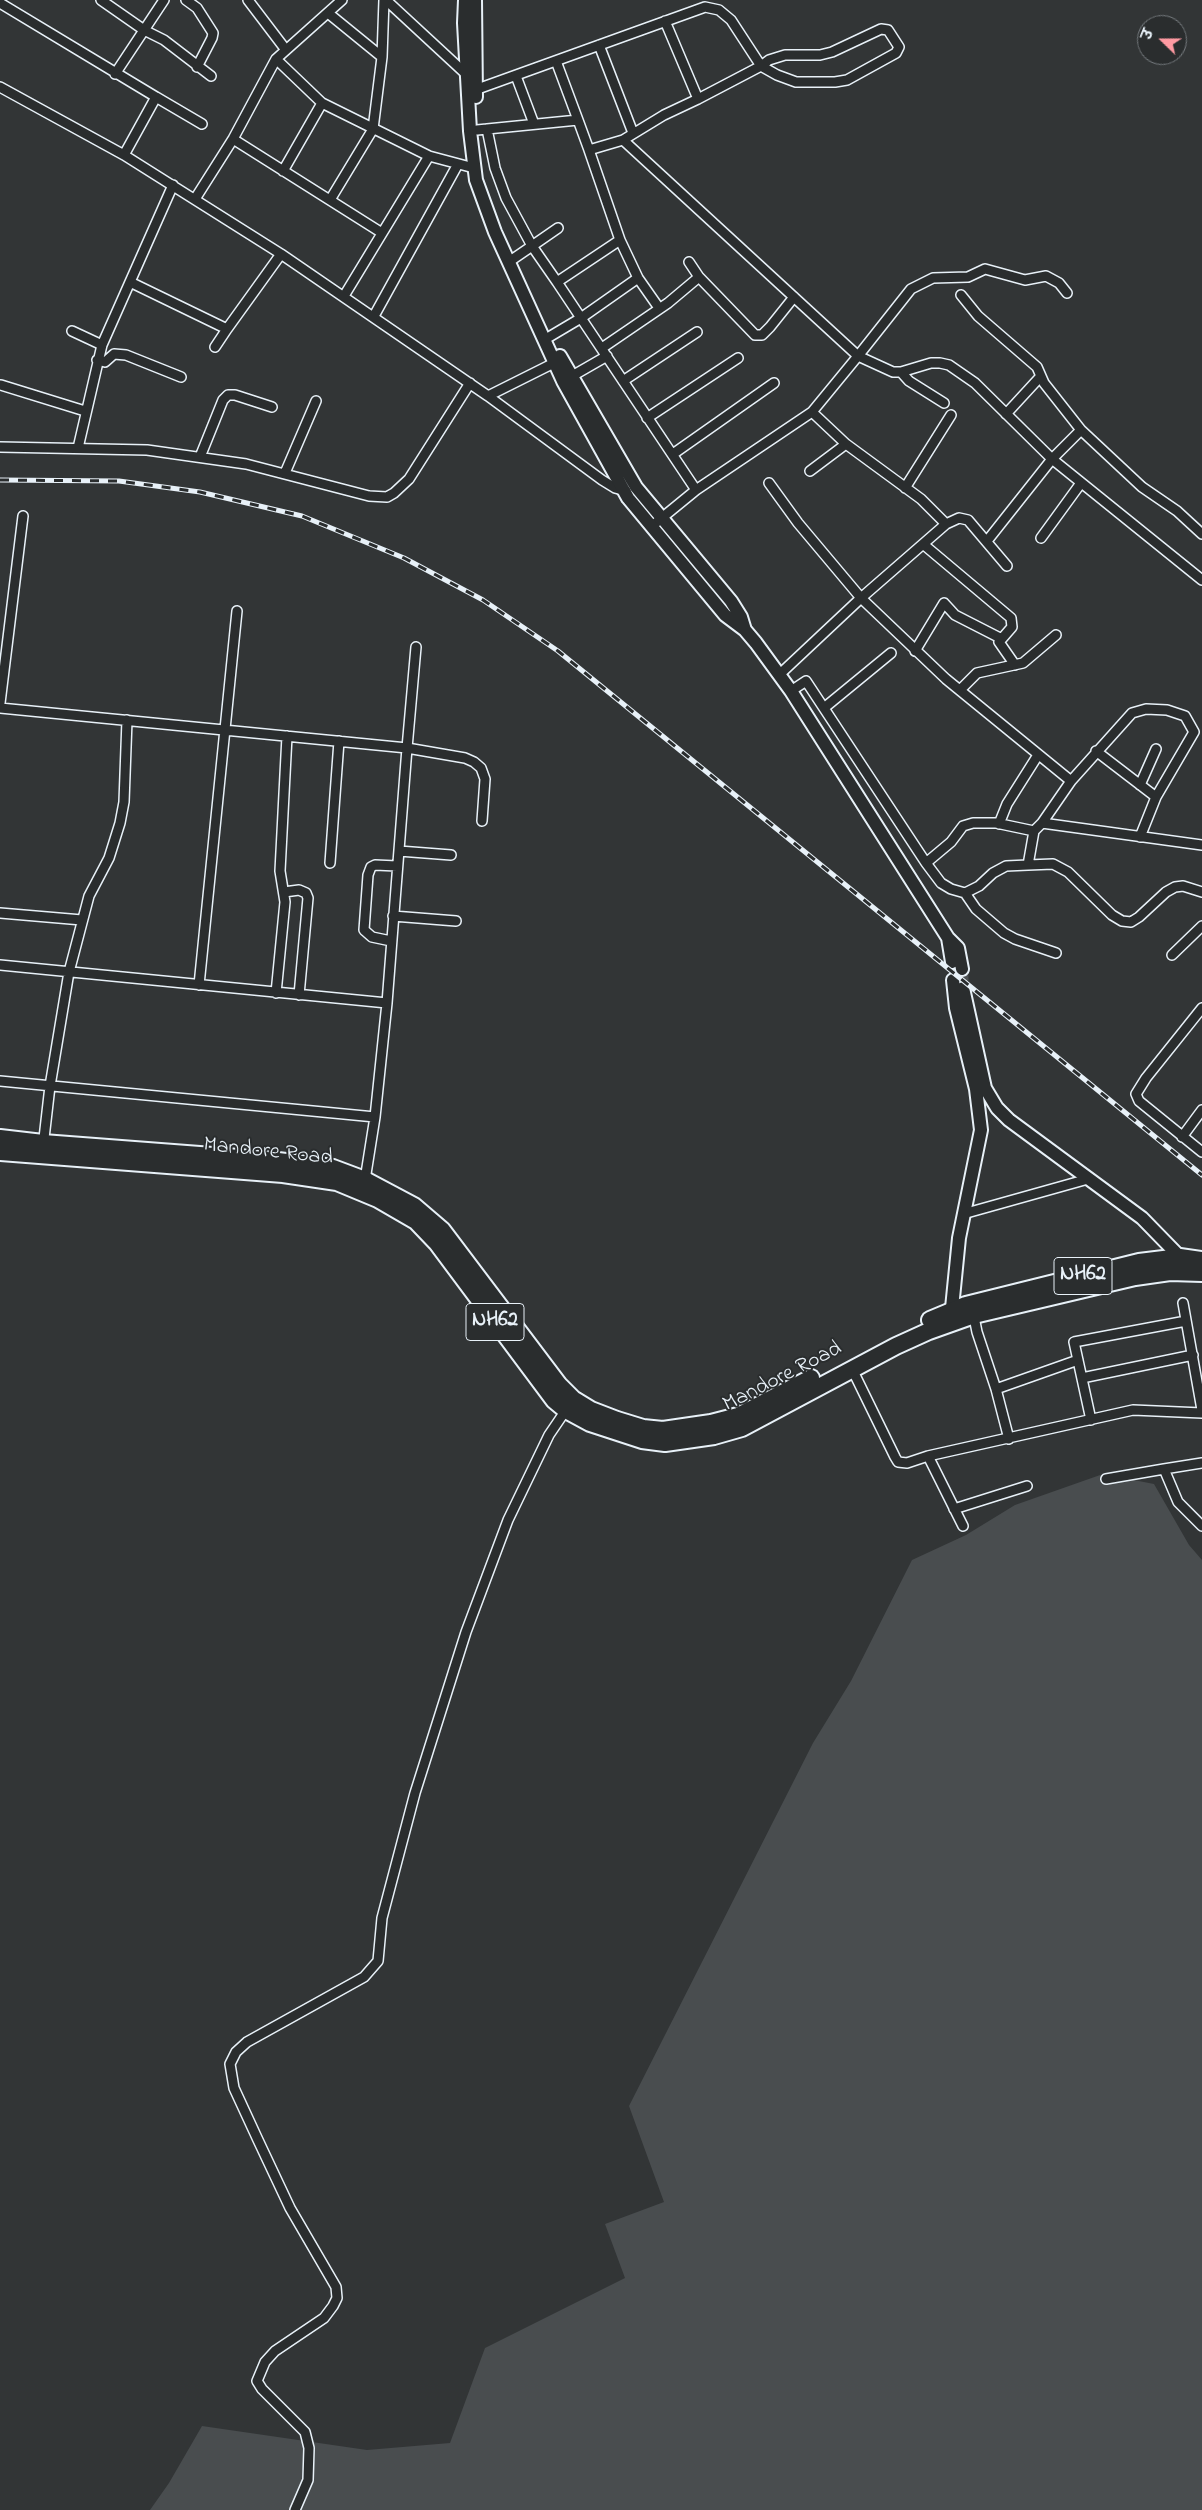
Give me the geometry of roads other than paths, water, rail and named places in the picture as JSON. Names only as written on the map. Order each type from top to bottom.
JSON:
[{"type":"highway","name":"Mandore Road","points":[[0,1138],[43,1150],[283,1174],[337,1182],[378,1199],[416,1221],[437,1243],[554,1400],[566,1410],[590,1423],[642,1440],[665,1443],[686,1441],[742,1428],[951,1317]]},
{"type":"highway","name":"Mandore Road","points":[[0,1152],[43,1150],[278,1161],[333,1168],[365,1180],[414,1206],[442,1230],[559,1385],[574,1399],[591,1410],[643,1428],[663,1430],[685,1428],[738,1416],[890,1337],[972,1309],[1139,1262],[1180,1257],[1202,1260]]},
{"type":"highway","name":"Mandore Road","points":[[972,1309],[1135,1277],[1170,1272],[1202,1273]]},
{"type":"main road","points":[[465,0],[472,91],[474,168],[484,206],[554,363],[567,379],[657,522]]},
{"type":"main road","points":[[471,74],[476,0]]},
{"type":"main road","points":[[472,91],[482,129],[483,178],[490,204],[567,379],[611,471],[622,490],[657,522],[734,606],[745,630],[780,674],[948,938],[957,965]]},
{"type":"main road","points":[[951,1317],[963,1214],[981,1124],[976,1089],[956,1008],[958,984],[988,1096],[1009,1120],[1142,1218],[1180,1257]]},
{"type":"street","points":[[101,0],[144,30],[164,40],[211,76]]},
{"type":"street","points":[[115,74],[164,0]]},
{"type":"street","points":[[186,0],[198,8],[213,32],[212,38],[197,67]]},
{"type":"street","points":[[248,0],[286,50]]},
{"type":"street","points":[[195,199],[232,140],[276,59],[342,0]]},
{"type":"street","points":[[330,200],[373,129],[382,57],[385,0]]},
{"type":"street","points":[[385,0],[471,74]]},
{"type":"street","points":[[0,3],[115,74],[202,124]]},
{"type":"street","points":[[472,91],[705,7],[713,7],[731,20],[761,66],[777,76],[796,82],[835,82],[847,80],[896,53],[899,47],[888,30],[881,29],[832,52],[820,55],[784,55],[761,66],[698,99],[664,115],[623,140],[589,150]]},
{"type":"street","points":[[328,13],[382,57]]},
{"type":"street","points":[[665,21],[698,99]]},
{"type":"street","points":[[599,46],[633,134]]},
{"type":"street","points":[[276,59],[322,103],[429,156],[474,168]]},
{"type":"street","points":[[556,61],[620,240],[638,278],[659,308]]},
{"type":"street","points":[[516,76],[534,124]]},
{"type":"street","points":[[0,87],[124,155],[281,254],[470,383],[609,485],[628,491],[636,487]]},
{"type":"street","points":[[124,155],[156,98]]},
{"type":"street","points":[[283,171],[322,103]]},
{"type":"street","points":[[578,120],[482,129],[506,198],[532,246],[696,490]]},
{"type":"street","points":[[232,140],[382,233]]},
{"type":"street","points":[[623,140],[858,356],[883,369],[901,372],[931,363],[949,365],[975,383],[1052,459],[1202,580]]},
{"type":"street","points":[[344,296],[429,156]]},
{"type":"street","points":[[374,316],[458,164]]},
{"type":"street","points":[[78,448],[85,410],[102,345],[173,185]]},
{"type":"street","points":[[514,259],[558,228]]},
{"type":"street","points":[[557,282],[620,240]]},
{"type":"street","points":[[215,347],[281,254]]},
{"type":"street","points":[[689,262],[699,276],[749,330],[759,336],[770,327],[794,298]]},
{"type":"street","points":[[657,522],[696,490],[812,412],[912,289],[933,278],[968,277],[985,269],[1025,280],[1046,276],[1059,283],[1067,293]]},
{"type":"street","points":[[567,379],[699,276]]},
{"type":"street","points":[[549,337],[581,318],[638,278]]},
{"type":"street","points":[[130,282],[227,329]]},
{"type":"street","points":[[961,296],[978,316],[1037,367],[1041,376],[1081,430],[1142,487],[1177,511],[1202,534]]},
{"type":"street","points":[[72,331],[102,345]]},
{"type":"street","points":[[623,381],[698,332]]},
{"type":"street","points":[[97,360],[105,362],[114,354],[126,355],[181,377]]},
{"type":"street","points":[[647,418],[738,358]]},
{"type":"street","points":[[488,396],[554,363]]},
{"type":"street","points":[[901,372],[909,381],[944,403]]},
{"type":"street","points":[[1006,414],[1041,376]]},
{"type":"street","points":[[0,447],[147,450],[246,464],[369,496],[386,497],[394,494],[409,479],[470,383]]},
{"type":"street","points":[[673,454],[774,383]]},
{"type":"street","points":[[1,386],[85,410]]},
{"type":"street","points":[[200,457],[223,400],[228,395],[235,394],[272,407]]},
{"type":"street","points":[[285,473],[316,401]]},
{"type":"street","points":[[812,412],[846,444],[921,499],[946,524]]},
{"type":"street","points":[[904,488],[951,415]]},
{"type":"street","points":[[987,541],[1052,459],[1081,430]]},
{"type":"street","points":[[810,471],[846,444]]},
{"type":"street","points":[[592,473],[624,470]]},
{"type":"street","points":[[769,483],[798,523],[861,598],[915,651],[1071,781]]},
{"type":"street","points":[[1041,538],[1081,483]]},
{"type":"street","points":[[0,702],[23,516]]},
{"type":"street","points":[[780,674],[861,598],[946,524],[963,518],[987,541],[1007,566]]},
{"type":"street","points":[[923,544],[1011,618],[1012,627],[1000,638],[1000,646],[1015,665]]},
{"type":"street","points":[[915,651],[944,603],[955,615],[1000,638]]},
{"type":"street","points":[[199,985],[237,611]]},
{"type":"street","points":[[960,690],[977,673],[991,668],[1023,663],[1056,635]]},
{"type":"street","points":[[365,1180],[375,1117],[392,941],[406,748],[416,647]]},
{"type":"street","points":[[824,708],[891,653]]},
{"type":"street","points":[[791,691],[806,681],[926,863],[942,883],[951,889],[965,893],[976,909],[1004,933],[1015,939],[1056,953]]},
{"type":"street","points":[[0,708],[406,748],[465,758],[481,768],[485,779],[482,821]]},
{"type":"street","points":[[1028,865],[1034,831],[1096,750],[1123,721],[1139,710],[1167,710],[1180,713],[1189,720],[1198,732],[1156,797],[1140,838]]},
{"type":"street","points":[[43,1150],[50,1086],[68,972],[89,896],[109,858],[120,823],[124,802],[127,720]]},
{"type":"street","points":[[276,993],[284,892],[280,871],[287,736]]},
{"type":"street","points":[[330,863],[339,741]]},
{"type":"street","points":[[1140,785],[1156,749]]},
{"type":"street","points":[[1096,750],[1156,797]]},
{"type":"street","points":[[999,824],[1007,804],[1038,755]]},
{"type":"street","points":[[926,863],[950,842],[963,826],[973,823],[999,824],[1034,831]]},
{"type":"street","points":[[1042,823],[1140,838],[1202,845]]},
{"type":"street","points":[[398,851],[451,855]]},
{"type":"street","points":[[965,893],[979,886],[993,873],[1006,866],[1053,864],[1068,872],[1112,915],[1122,921],[1131,922],[1139,918],[1166,892],[1175,887],[1184,886],[1202,892]]},
{"type":"street","points":[[392,941],[372,937],[364,930],[368,875],[371,867],[375,865],[397,866]]},
{"type":"street","points":[[284,892],[299,890],[306,894],[308,898],[299,995]]},
{"type":"street","points":[[0,913],[82,920]]},
{"type":"street","points":[[394,916],[456,921]]},
{"type":"street","points":[[1172,956],[1202,926]]},
{"type":"street","points":[[0,965],[386,1003]]},
{"type":"street","points":[[1201,1010],[1146,1078],[1136,1094],[1139,1101],[1202,1152]]},
{"type":"street","points":[[0,1081],[375,1117]]},
{"type":"street","points":[[1182,1137],[1202,1110]]},
{"type":"street","points":[[963,1214],[1088,1179]]},
{"type":"street","points":[[852,1369],[898,1462],[907,1463],[928,1456],[1133,1410],[1202,1411],[1184,1303]]},
{"type":"street","points":[[972,1309],[1010,1439]]},
{"type":"street","points":[[1091,1420],[1074,1342],[1186,1321]]},
{"type":"street","points":[[1082,1378],[1193,1355]]},
{"type":"street","points":[[996,1390],[1078,1360]]},
{"type":"street","points":[[295,2510],[308,2480],[309,2448],[304,2432],[262,2389],[257,2381],[265,2362],[275,2351],[324,2318],[333,2306],[336,2298],[336,2287],[290,2208],[234,2088],[230,2064],[236,2052],[247,2042],[364,1977],[378,1961],[382,1918],[415,1793],[466,1632],[508,1520],[549,1435],[566,1410]]},
{"type":"street","points":[[928,1456],[963,1526]]},
{"type":"street","points":[[1106,1479],[1202,1463]]},
{"type":"street","points":[[1164,1469],[1178,1502],[1202,1526]]},
{"type":"street","points":[[954,1509],[1027,1486]]},
{"type":"tunnel","points":[[962,969],[963,988]]},
{"type":"railway","points":[[0,480],[119,481],[200,492],[302,516],[404,558],[483,600],[558,651],[1202,1175]]}]
